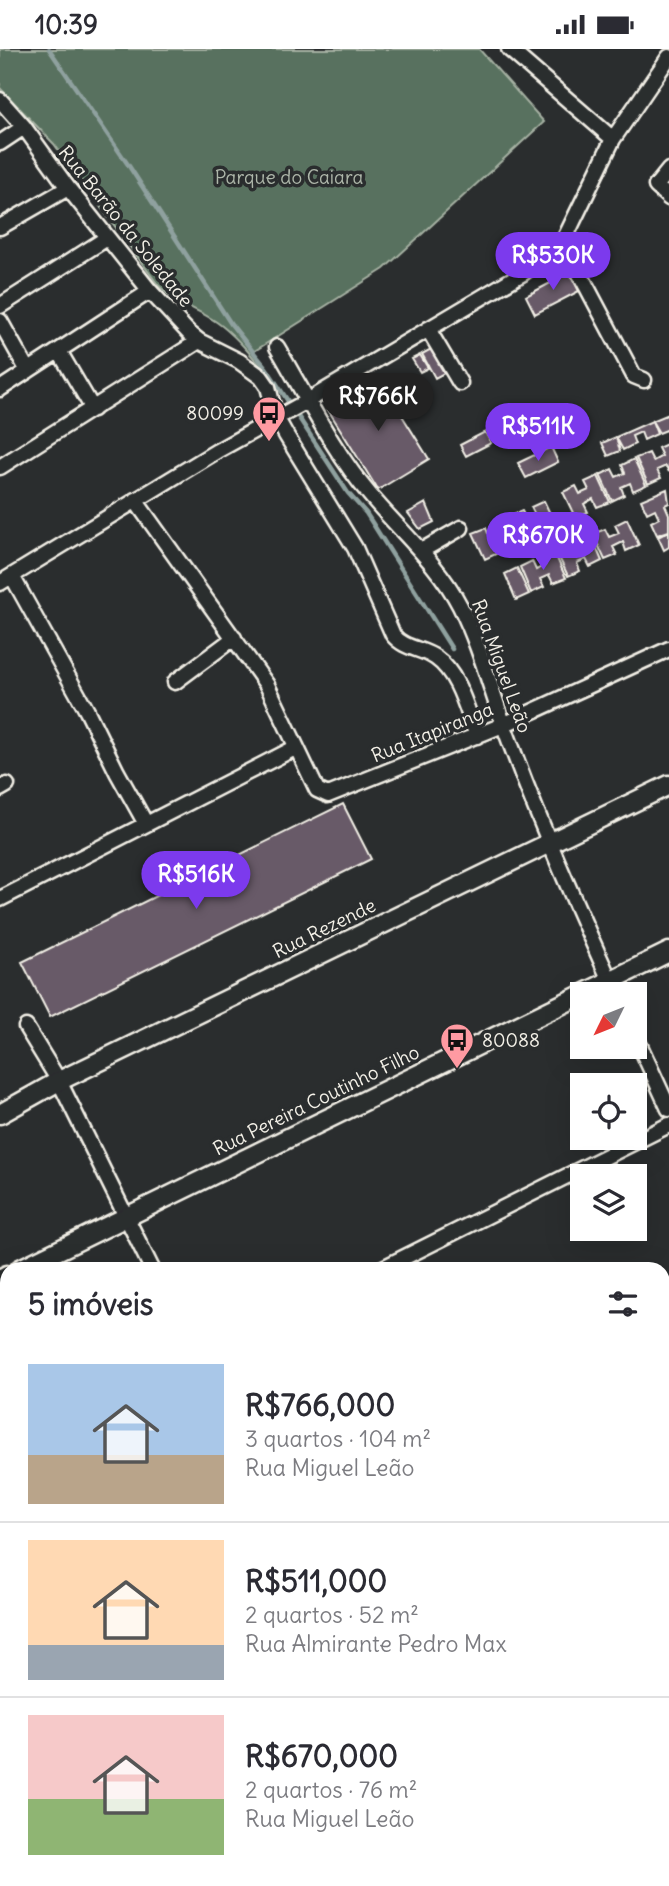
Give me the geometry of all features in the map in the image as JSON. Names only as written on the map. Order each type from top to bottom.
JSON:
[{"type":"street","points":[[509,49],[613,139]]},
{"type":"street","points":[[146,824],[87,712],[6,579],[135,500],[523,273],[563,242],[613,139],[669,57]]},
{"type":"street","name":"Rua Barão da Soledade","points":[[0,100],[24,127],[68,188],[150,291],[189,333],[239,361],[261,377],[268,387],[279,416],[355,548],[393,635],[402,644],[435,657],[447,668],[477,736]]},
{"type":"street","points":[[0,143],[24,127]]},
{"type":"street","points":[[669,170],[656,186],[669,198]]},
{"type":"street","points":[[0,227],[68,188]]},
{"type":"street","points":[[0,306],[107,237]]},
{"type":"street","points":[[563,242],[634,376],[644,380]]},
{"type":"street","points":[[0,389],[150,291]]},
{"type":"street","points":[[0,321],[28,371]]},
{"type":"street","points":[[428,329],[460,383]]},
{"type":"street","points":[[0,467],[200,341]]},
{"type":"street","name":"Rua Miguel Leão","points":[[277,347],[305,402],[368,494],[421,551],[459,603],[549,843],[611,982]]},
{"type":"street","points":[[59,351],[93,409]]},
{"type":"street","points":[[0,899],[295,748],[267,685],[135,500]]},
{"type":"street","points":[[421,551],[461,528]]},
{"type":"street","points":[[175,682],[234,638]]},
{"type":"street","name":"Rua Itapiranga","points":[[295,748],[317,790],[328,795],[503,725],[669,649]]},
{"type":"street","name":"Rua Rezende","points":[[0,1114],[59,1081],[669,785]]},
{"type":"street","name":"Rua Pereira Coutinho Filho","points":[[621,982],[669,952]]},
{"type":"street","name":"Rua Pereira Coutinho Filho","points":[[34,1262],[570,1007]]},
{"type":"street","points":[[26,1027],[59,1081],[149,1262]]},
{"type":"street","points":[[646,1059],[669,1109]]},
{"type":"street","points":[[395,1262],[669,1125]]},
{"type":"green space","name":"Parque do Caiara","points":[[0,49],[479,49],[544,122],[384,269],[253,352],[284,395],[231,333],[214,320],[175,299],[159,286],[54,144],[0,88]]},
{"type":"building","points":[[567,268],[579,291],[535,314],[526,296],[558,279],[555,274]]},
{"type":"building","points":[[433,348],[446,372],[435,378],[422,354]]},
{"type":"building","points":[[420,355],[428,368],[420,372],[412,359]]},
{"type":"building","points":[[378,377],[429,459],[378,490],[327,408]]},
{"type":"building","points":[[669,414],[669,429],[659,433],[652,421]]},
{"type":"building","points":[[652,421],[657,434],[644,440],[641,432],[632,436],[635,444],[623,450],[616,437]]},
{"type":"building","points":[[485,432],[491,443],[466,456],[460,445]]},
{"type":"building","points":[[616,437],[620,451],[608,456],[602,443]]},
{"type":"building","points":[[669,443],[669,472],[666,466],[657,470],[661,478],[648,484],[636,458],[649,453],[653,461],[662,456],[658,448]]},
{"type":"building","points":[[551,447],[558,462],[526,478],[518,463]]},
{"type":"building","points":[[634,459],[646,485],[633,491],[630,483],[621,487],[624,495],[612,501],[600,475],[612,469],[616,477],[625,473],[622,465]]},
{"type":"building","points":[[598,476],[610,502],[597,507],[593,499],[584,504],[588,512],[575,517],[563,492],[576,486],[580,494],[589,490],[585,482]]},
{"type":"building","points":[[667,489],[669,503],[665,505],[669,514],[669,531],[657,535],[651,522],[659,518],[655,509],[647,513],[641,500]]},
{"type":"building","points":[[544,501],[556,526],[543,532],[540,524],[530,528],[534,536],[522,542],[510,516],[522,511],[526,519],[535,515],[531,507]]},
{"type":"building","points":[[426,503],[434,522],[420,529],[408,513]]},
{"type":"building","points":[[507,518],[519,543],[507,549],[503,541],[494,545],[498,553],[485,559],[473,533],[486,528],[489,536],[499,531],[495,523]]},
{"type":"building","points":[[627,519],[639,545],[626,551],[623,542],[613,547],[617,555],[605,560],[593,534],[605,529],[609,537],[619,533],[615,525]]},
{"type":"building","points":[[669,531],[669,547],[664,550],[658,537]]},
{"type":"building","points":[[591,536],[602,561],[590,567],[586,559],[577,563],[580,571],[568,576],[556,551],[569,545],[573,553],[582,549],[578,541]]},
{"type":"building","points":[[554,552],[566,578],[553,583],[549,575],[540,579],[544,587],[531,593],[520,567],[532,561],[536,570],[545,565],[541,558]]},
{"type":"building","points":[[517,568],[529,594],[516,600],[505,574]]},
{"type":"building","points":[[343,804],[371,859],[50,1017],[22,962]]},
{"type":"waterway","points":[[49,49],[129,166],[231,324],[267,369],[348,493],[366,513],[452,649]]},
{"type":"place","name":"80099","points":[[269,443]]},
{"type":"place","name":"80088","points":[[457,1070]]}]
